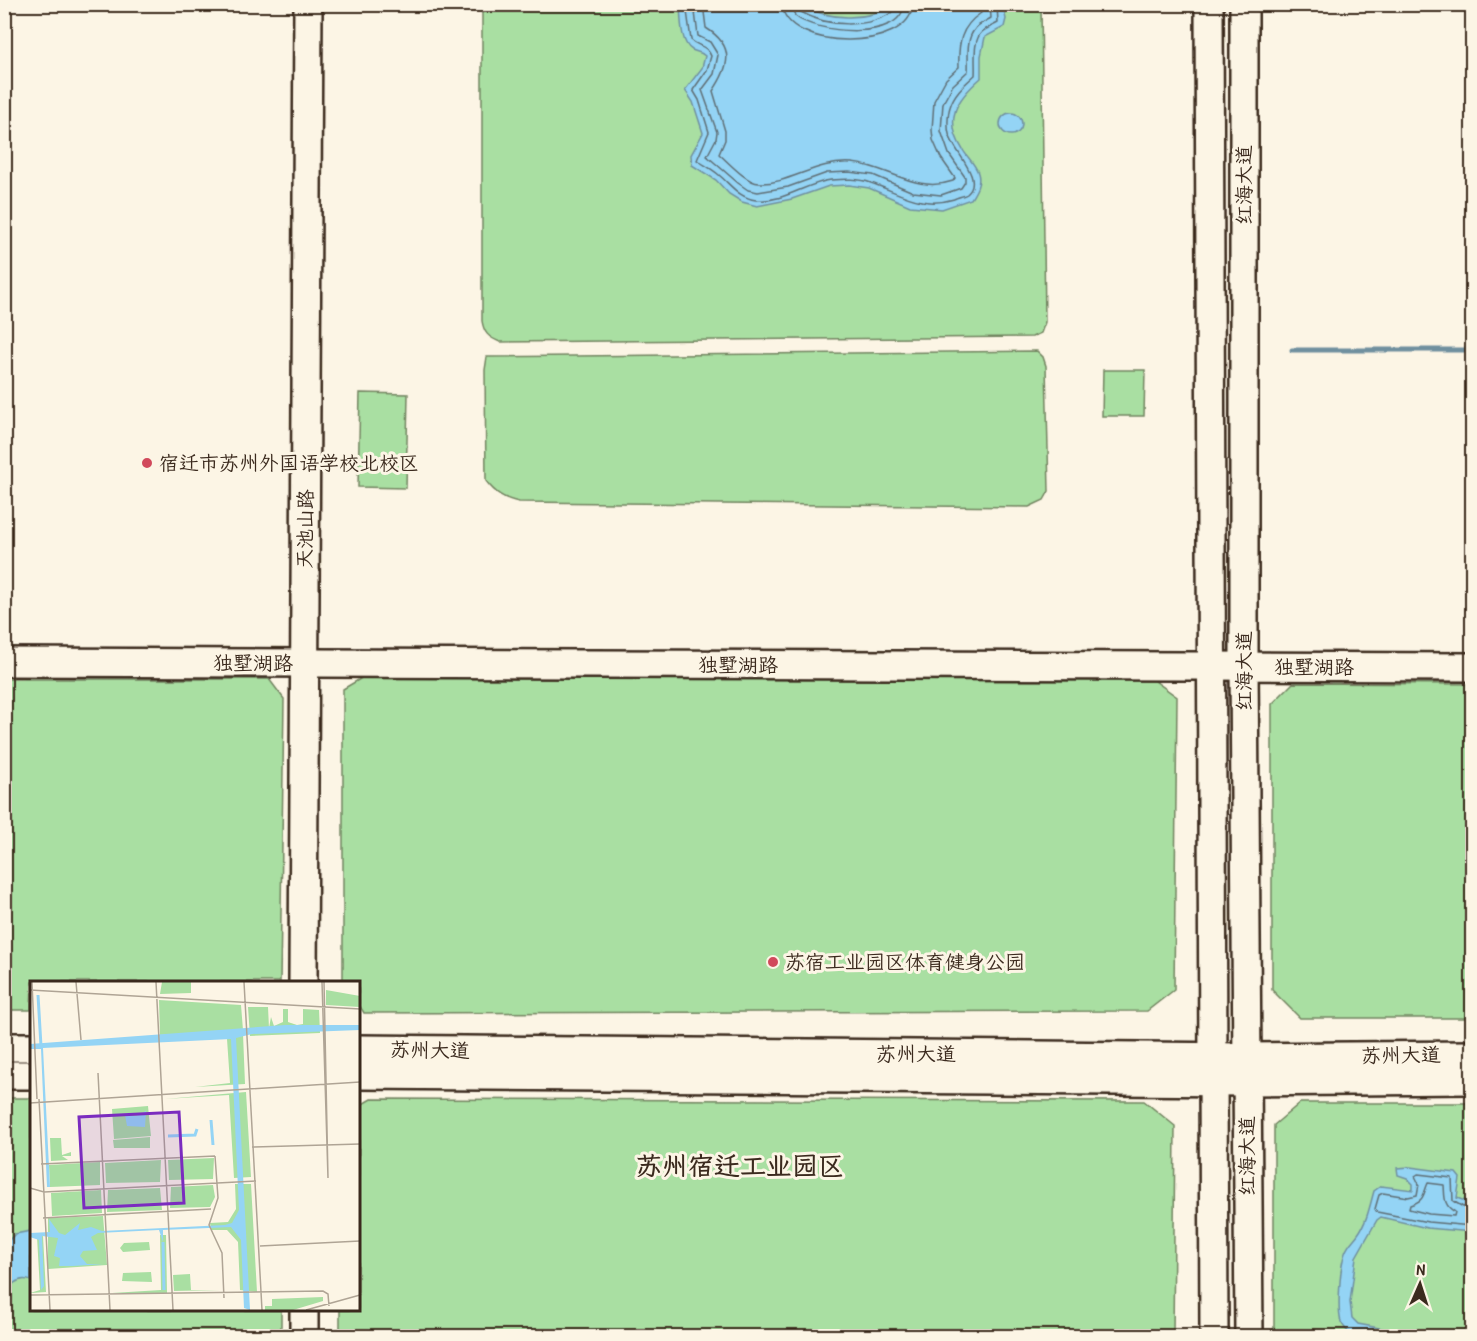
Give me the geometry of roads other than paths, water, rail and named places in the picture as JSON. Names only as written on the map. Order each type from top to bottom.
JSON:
[{"type":"street","name":"天池山路","points":[[308,4],[310,663],[318,981]]},
{"type":"street","name":"天池山路","points":[[303,981],[321,4]]},
{"type":"street","name":"红海大道","points":[[1209,4],[1214,1336]]},
{"type":"street","name":"红海大道","points":[[1244,4],[1244,666],[1249,1336]]},
{"type":"street","name":"独墅湖路","points":[[4,662],[1473,667]]},
{"type":"street","points":[[4,1047],[30,1047]]},
{"type":"street","name":"苏州大道","points":[[360,1049],[1212,1070]]},
{"type":"street","name":"苏州大道","points":[[1246,1070],[1473,1055]]},
{"type":"street","name":"苏州大道","points":[[360,1075],[1246,1070],[1473,1080]]},
{"type":"street","points":[[4,1075],[30,1075]]},
{"type":"street","points":[[304,1311],[304,1336]]},
{"type":"street","points":[[317,1336],[318,1311]]},
{"type":"water","points":[[680,5],[800,5],[823,14],[847,17],[872,14],[894,5],[1003,5],[1006,19],[1004,27],[985,37],[981,56],[981,78],[959,102],[954,119],[957,139],[979,177],[971,199],[942,209],[910,206],[869,188],[849,185],[829,186],[792,199],[757,206],[742,202],[729,194],[716,180],[692,165],[691,155],[703,133],[693,102],[685,90],[702,68],[705,56],[692,50],[685,42]]},
{"type":"water","points":[[1007,113],[1015,113],[1022,120],[1022,128],[1015,135],[1007,135],[1000,128],[1000,120]]},
{"type":"water","points":[[1410,1167],[1456,1173],[1460,1178],[1457,1198],[1465,1201],[1472,1200],[1472,1232],[1427,1228],[1381,1217],[1377,1220],[1356,1257],[1350,1302],[1352,1318],[1358,1324],[1418,1336],[1353,1336],[1341,1322],[1339,1308],[1345,1253],[1364,1224],[1374,1191],[1381,1186],[1413,1190],[1413,1184],[1407,1178],[1398,1175],[1397,1168]]},
{"type":"water","points":[[30,1231],[30,1281],[16,1282],[5,1294],[5,1244],[15,1234]]},
{"type":"waterway","points":[[1292,350],[1472,350]]},
{"type":"place","name":"宿迁市苏州外国语学校北校区","points":[[147,463]]},
{"type":"place","name":"苏宿工业园区体育健身公园","points":[[773,962]]},
{"type":"district","name":"苏州宿迁工业园区","points":[[740,1166]]}]
